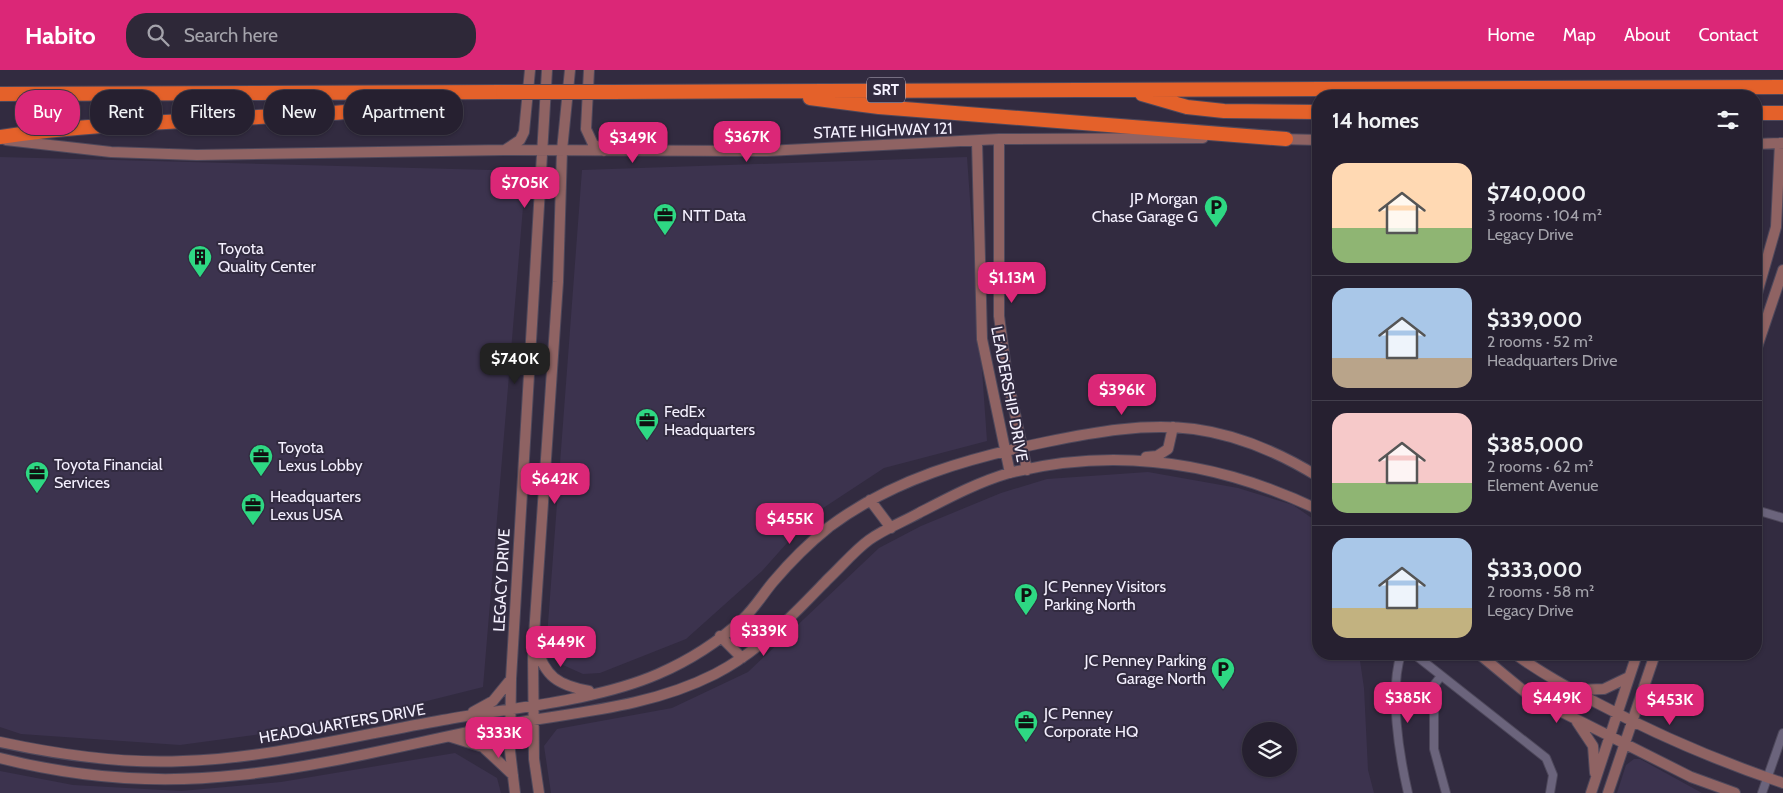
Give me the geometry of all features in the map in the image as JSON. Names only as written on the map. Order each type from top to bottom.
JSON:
[{"type":"highway","name":"SRT","points":[[463,92],[1783,89]]},
{"type":"highway","points":[[1762,91],[1783,89]]},
{"type":"highway","points":[[1124,90],[1187,106],[1224,110],[1312,112]]},
{"type":"highway","points":[[754,91],[879,107],[1286,140]]},
{"type":"highway","name":"SRT","points":[[0,94],[344,92]]},
{"type":"highway","points":[[0,138],[48,129],[344,111]]},
{"type":"highway","points":[[1762,113],[1783,113]]},
{"type":"main road","points":[[504,150],[520,140],[524,132],[530,70]]},
{"type":"main road","name":"LEGACY DRIVE","points":[[515,793],[511,724],[511,679],[546,70]]},
{"type":"main road","points":[[538,793],[534,758],[534,638],[558,282],[562,150],[570,70]]},
{"type":"main road","points":[[590,70],[586,129],[593,144],[605,151]]},
{"type":"main road","name":"STATE HIGHWAY 121","points":[[0,138],[110,152],[197,155],[504,150],[767,150],[999,139],[1312,140]]},
{"type":"main road","name":"LEADERSHIP DRIVE","points":[[999,139],[999,316],[1007,376],[1027,470]]},
{"type":"main road","name":"LEADERSHIP DRIVE","points":[[977,141],[982,339],[1010,473]]},
{"type":"main road","points":[[1762,144],[1782,144],[1776,228],[1762,277]]},
{"type":"main road","points":[[1762,332],[1783,270]]},
{"type":"main road","points":[[1762,296],[1773,298]]},
{"type":"main road","points":[[1107,461],[1156,456],[1168,449],[1173,427]]},
{"type":"main road","name":"HEADQUARTERS DRIVE","points":[[0,742],[68,755],[126,761],[184,761],[272,752],[533,705],[595,692],[656,675],[688,659],[742,620],[776,579],[808,546],[870,500],[943,468],[1022,447],[1118,429],[1173,427],[1196,429],[1241,439],[1271,451],[1312,473]]},
{"type":"main road","name":"HEADQUARTERS DRIVE","points":[[0,758],[49,769],[101,776],[154,779],[266,772],[445,736],[534,720],[562,717],[657,698],[714,674],[742,658],[773,634],[871,538],[956,494],[1010,473],[1107,461],[1158,461],[1223,473],[1258,483],[1312,507]]},
{"type":"main road","points":[[870,500],[891,528]]},
{"type":"main road","points":[[720,636],[742,658]]},
{"type":"main road","points":[[534,638],[541,662],[555,680],[572,688],[595,692]]},
{"type":"main road","points":[[1486,660],[1515,686],[1576,721],[1691,777],[1735,793]]},
{"type":"main road","points":[[1523,660],[1541,673],[1632,721],[1708,756],[1783,783]]},
{"type":"main road","points":[[1591,793],[1635,660]]},
{"type":"main road","points":[[1608,793],[1653,660]]},
{"type":"main road","points":[[1573,690],[1604,689],[1629,677]]},
{"type":"main road","points":[[460,718],[493,701],[511,679]]},
{"type":"main road","points":[[1576,721],[1592,746],[1596,779]]},
{"type":"main road","points":[[445,736],[483,747],[513,775]]},
{"type":"street","points":[[1762,512],[1783,518]]},
{"type":"street","points":[[1400,660],[1397,680],[1397,730],[1400,762],[1408,793]]},
{"type":"street","points":[[1421,660],[1539,752],[1551,766],[1553,775],[1550,793]]},
{"type":"street","points":[[1441,676],[1434,685],[1434,749],[1446,793]]},
{"type":"street","points":[[1762,793],[1783,733]]},
{"type":"shaded area","points":[[0,157],[526,171],[483,687],[335,724],[180,745],[21,734],[0,727]]},
{"type":"shaded area","points":[[967,157],[987,441],[884,468],[811,516],[762,571],[686,639],[600,673],[583,674],[563,665],[551,651],[547,637],[582,170]]},
{"type":"shaded area","points":[[1148,472],[1238,488],[1293,505],[1312,518],[1312,660],[1360,660],[1364,688],[1368,770],[1374,793],[551,793],[544,746],[557,729],[672,708],[748,672],[879,548],[921,526],[1001,493],[1047,479]]},
{"type":"shaded area","points":[[455,753],[497,778],[501,793],[0,793],[0,771],[73,785],[181,791],[281,782]]},
{"type":"shaded area","points":[[1634,759],[1640,759],[1702,793],[1617,793],[1626,765]]},
{"type":"place","name":"JP Morgan Chase Garage G","points":[[1216,228]]},
{"type":"place","name":"NTT Data","points":[[665,236]]},
{"type":"place","name":"Toyota Quality Center","points":[[200,278]]},
{"type":"place","name":"FedEx Headquarters","points":[[647,441]]},
{"type":"place","name":"Toyota Lexus Lobby","points":[[261,477]]},
{"type":"place","name":"Toyota Financial Services","points":[[37,494]]},
{"type":"place","name":"Headquarters Lexus USA","points":[[253,526]]},
{"type":"place","name":"JC Penney Visitors Parking North","points":[[1026,616]]},
{"type":"place","name":"JC Penney Parking Garage North","points":[[1223,690]]},
{"type":"place","name":"JC Penney Corporate HQ","points":[[1026,743]]}]
